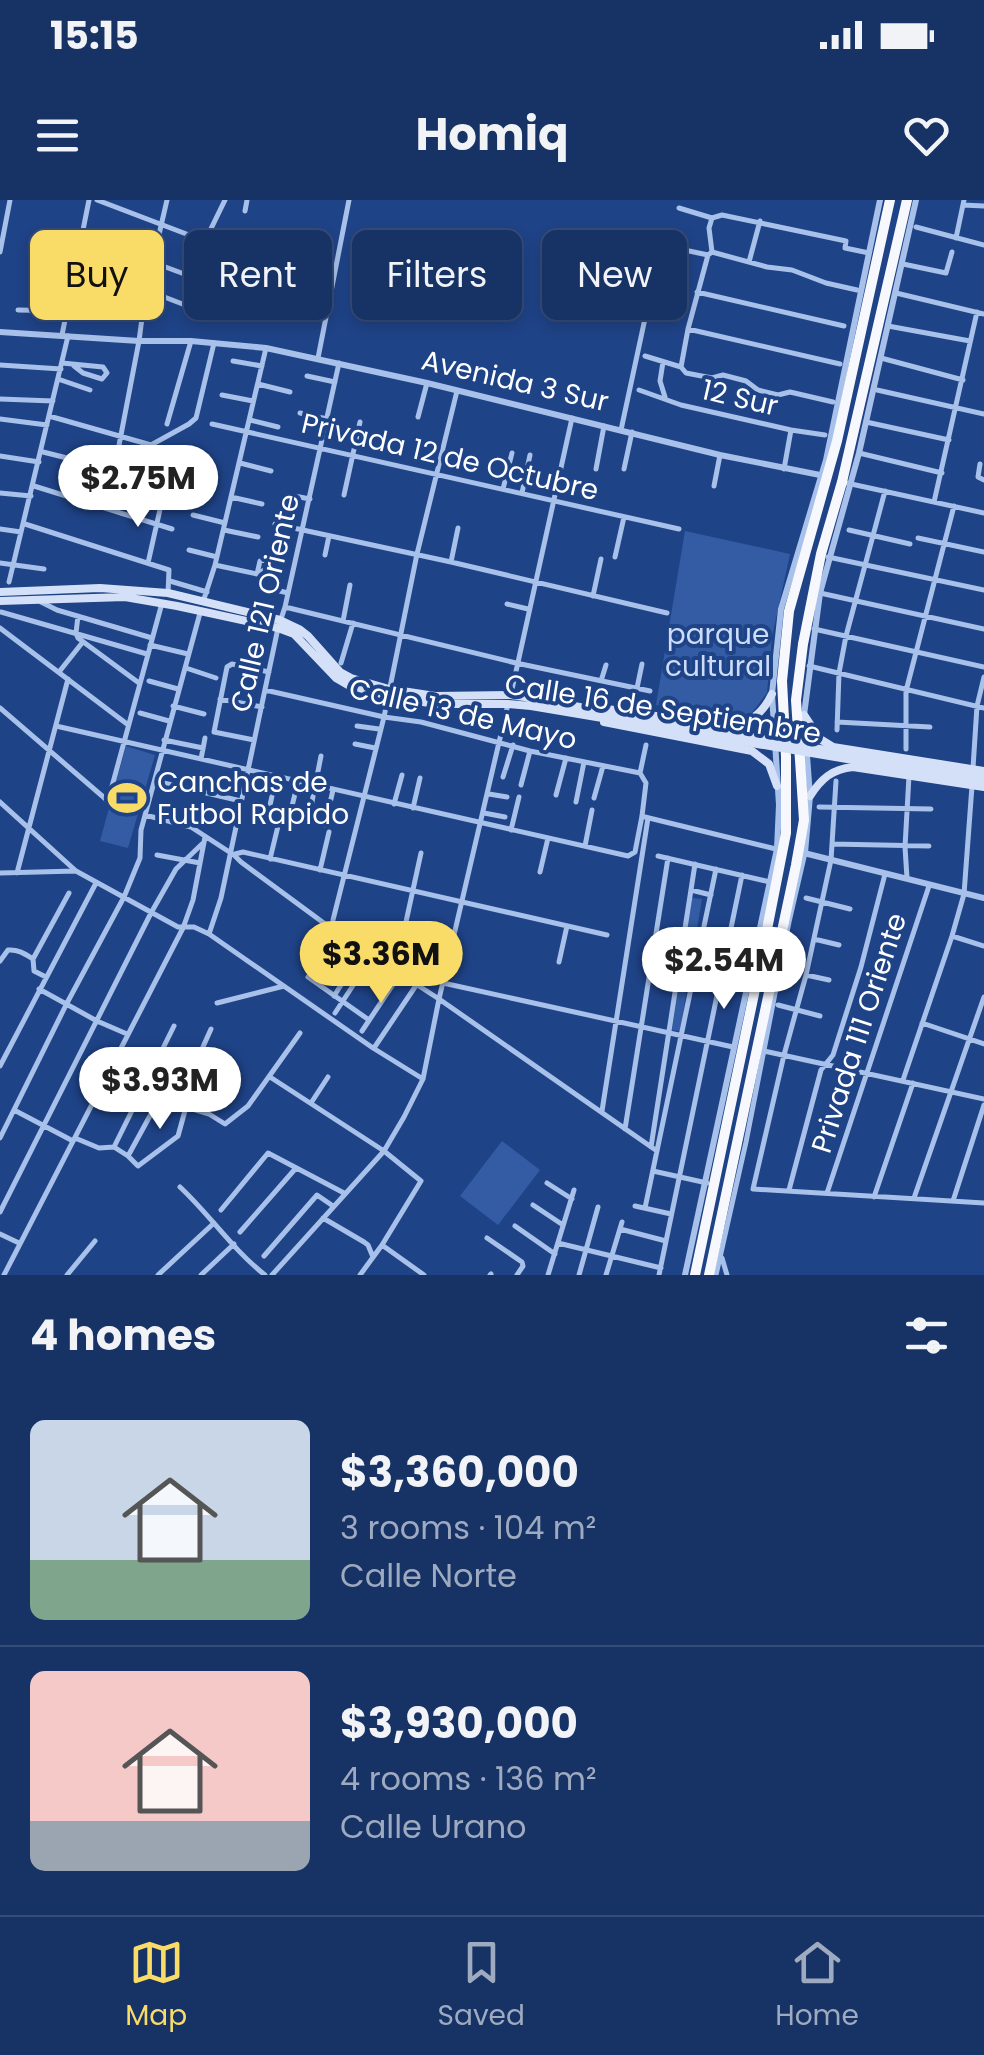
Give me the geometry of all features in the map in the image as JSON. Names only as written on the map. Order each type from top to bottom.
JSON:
[{"type":"highway","points":[[695,1275],[780,850],[786,805],[782,681],[789,610],[836,441],[890,200]]},
{"type":"highway","points":[[712,1275],[802,852],[804,800],[797,723],[803,644],[821,554],[846,482],[907,200]]},
{"type":"main road","name":"Calle 16 de Septiembre","points":[[1,598],[112,588],[168,593],[202,606],[279,624],[348,685],[435,704],[509,700],[984,779]]},
{"type":"main road","name":"Calle 16 de Septiembre","points":[[1,598],[125,598],[202,606]]},
{"type":"main road","points":[[588,713],[614,708],[737,725],[754,719],[772,694]]},
{"type":"main road","points":[[588,713],[614,726],[752,751],[768,764],[777,786]]},
{"type":"main road","points":[[804,715],[820,739],[833,747],[973,768],[984,779],[972,786],[846,767],[827,775],[810,796]]},
{"type":"street","points":[[0,246],[10,200]]},
{"type":"street","points":[[83,230],[89,200]]},
{"type":"street","points":[[97,200],[184,234]]},
{"type":"street","points":[[160,230],[168,200]]},
{"type":"street","points":[[210,230],[225,200]]},
{"type":"street","points":[[245,211],[247,200]]},
{"type":"street","points":[[318,358],[349,200]]},
{"type":"street","points":[[685,1275],[780,850],[772,694],[781,610],[824,476],[880,200]]},
{"type":"street","points":[[712,1275],[721,1255],[802,852],[810,796],[804,715],[820,592],[846,482],[859,452],[916,200]]},
{"type":"street","points":[[956,238],[962,202],[984,206]]},
{"type":"street","points":[[679,208],[846,242],[845,248],[870,253]]},
{"type":"street","points":[[681,367],[710,253],[708,228],[716,216]]},
{"type":"street","points":[[749,262],[760,222]]},
{"type":"street","points":[[916,228],[984,244]]},
{"type":"street","points":[[687,250],[792,270],[826,284],[857,290]]},
{"type":"street","points":[[902,264],[946,273],[952,252]]},
{"type":"street","points":[[697,292],[844,326]]},
{"type":"street","points":[[896,294],[981,313],[970,341],[934,502]]},
{"type":"street","points":[[18,310],[30,310]]},
{"type":"street","points":[[9,582],[62,366],[66,320]]},
{"type":"street","points":[[111,486],[142,320]]},
{"type":"street","points":[[621,430],[645,320]]},
{"type":"street","points":[[888,326],[970,341]]},
{"type":"street","points":[[688,329],[840,364]]},
{"type":"street","name":"Avenida 3 Sur","points":[[0,332],[266,348],[824,476]]},
{"type":"street","points":[[168,424],[191,341]]},
{"type":"street","points":[[49,416],[151,445],[196,418],[214,343]]},
{"type":"street","points":[[0,1138],[138,864],[145,815],[225,527],[266,348]]},
{"type":"street","points":[[644,356],[681,367],[686,373],[712,378],[722,375],[778,395],[790,392],[832,402]]},
{"type":"street","points":[[881,358],[963,380]]},
{"type":"street","points":[[232,361],[262,366]]},
{"type":"street","points":[[663,362],[660,381],[665,398]]},
{"type":"street","name":"Calle 121 Oriente","points":[[209,934],[232,853],[339,363]]},
{"type":"street","points":[[0,366],[62,366],[74,366],[103,366],[107,374],[102,379],[84,374],[74,366]]},
{"type":"street","points":[[308,376],[335,382]]},
{"type":"street","points":[[58,379],[90,390]]},
{"type":"street","points":[[418,417],[427,383]]},
{"type":"street","points":[[258,384],[290,392]]},
{"type":"street","name":"12 Sur","points":[[639,390],[680,404],[825,435]]},
{"type":"street","points":[[876,390],[984,412]]},
{"type":"street","points":[[334,920],[384,717],[456,391]]},
{"type":"street","points":[[222,395],[254,402]]},
{"type":"street","points":[[0,399],[53,401]]},
{"type":"street","points":[[300,413],[327,419]]},
{"type":"street","points":[[180,1187],[253,1266],[269,1275],[384,1150],[404,1117],[423,1078],[572,418]]},
{"type":"street","points":[[0,419],[47,425]]},
{"type":"street","points":[[250,420],[278,427]]},
{"type":"street","points":[[344,496],[360,422]]},
{"type":"street","points":[[866,422],[949,440]]},
{"type":"street","name":"Privada 12 de Octubre","points":[[212,424],[679,530]]},
{"type":"street","points":[[596,469],[604,426]]},
{"type":"street","points":[[784,469],[791,430]]},
{"type":"street","points":[[624,469],[632,432]]},
{"type":"street","points":[[151,445],[146,480],[161,505]]},
{"type":"street","points":[[41,451],[84,462]]},
{"type":"street","points":[[148,562],[161,505],[158,480],[180,452],[192,451]]},
{"type":"street","points":[[859,452],[942,473]]},
{"type":"street","points":[[504,489],[512,453]]},
{"type":"street","points":[[714,486],[720,454]]},
{"type":"street","points":[[522,493],[530,455]]},
{"type":"street","points":[[0,456],[39,462]]},
{"type":"street","points":[[240,463],[271,471]]},
{"type":"street","points":[[980,464],[981,478]]},
{"type":"street","points":[[846,482],[984,513]]},
{"type":"street","points":[[34,486],[172,529]]},
{"type":"street","points":[[885,491],[846,636],[839,673],[837,726],[930,727]]},
{"type":"street","points":[[0,493],[31,496]]},
{"type":"street","points":[[289,494],[310,499]]},
{"type":"street","points":[[231,497],[262,504]]},
{"type":"street","points":[[906,749],[906,691],[954,506]]},
{"type":"street","points":[[193,515],[258,537]]},
{"type":"street","points":[[615,556],[624,517]]},
{"type":"street","points":[[24,524],[170,572],[168,593]]},
{"type":"street","points":[[275,524],[667,614]]},
{"type":"street","points":[[0,528],[22,532]]},
{"type":"street","points":[[451,562],[458,528]]},
{"type":"street","points":[[849,530],[910,544]]},
{"type":"street","points":[[325,555],[329,536]]},
{"type":"street","points":[[918,538],[984,552]]},
{"type":"street","points":[[189,550],[217,557]]},
{"type":"street","points":[[828,558],[984,590]]},
{"type":"street","points":[[593,596],[601,559]]},
{"type":"street","points":[[0,563],[44,569]]},
{"type":"street","points":[[215,565],[257,574]]},
{"type":"street","points":[[170,582],[207,592]]},
{"type":"street","points":[[343,621],[350,585]]},
{"type":"street","points":[[272,589],[288,593]]},
{"type":"street","points":[[820,592],[984,629]]},
{"type":"street","points":[[1,598],[0,614],[76,634],[139,683]]},
{"type":"street","points":[[39,600],[57,610],[188,654]]},
{"type":"street","points":[[0,708],[108,800],[162,603]]},
{"type":"street","points":[[508,604],[528,609]]},
{"type":"street","points":[[285,607],[650,691]]},
{"type":"street","points":[[76,634],[78,616]]},
{"type":"street","points":[[342,663],[353,624]]},
{"type":"street","points":[[0,628],[127,724]]},
{"type":"street","points":[[814,630],[984,667]]},
{"type":"street","points":[[85,640],[147,654]]},
{"type":"street","points":[[58,672],[85,640]]},
{"type":"street","points":[[254,740],[214,732],[220,699],[229,664],[269,672]]},
{"type":"street","points":[[637,688],[642,664]]},
{"type":"street","points":[[601,681],[606,665]]},
{"type":"street","points":[[809,666],[981,707]]},
{"type":"street","points":[[184,667],[216,678]]},
{"type":"street","points":[[973,768],[984,676]]},
{"type":"street","points":[[17,873],[68,679]]},
{"type":"street","points":[[150,681],[178,688]]},
{"type":"street","name":"Calle 13 de Mayo","points":[[265,690],[640,773]]},
{"type":"street","points":[[220,699],[262,706]]},
{"type":"street","points":[[173,706],[204,714]]},
{"type":"street","points":[[140,713],[169,722]]},
{"type":"street","points":[[56,726],[631,856],[645,817]]},
{"type":"street","points":[[357,726],[379,729]]},
{"type":"street","points":[[201,759],[205,738]]},
{"type":"street","points":[[164,740],[203,748]]},
{"type":"street","points":[[355,744],[375,748]]},
{"type":"street","points":[[503,777],[512,746]]},
{"type":"street","points":[[602,1113],[645,817],[646,782],[640,773],[646,746]]},
{"type":"street","points":[[522,786],[530,751]]},
{"type":"street","points":[[308,822],[321,756]]},
{"type":"street","points":[[556,796],[566,758]]},
{"type":"street","points":[[576,802],[584,762]]},
{"type":"street","points":[[594,798],[603,766]]},
{"type":"street","points":[[394,804],[402,775]]},
{"type":"street","points":[[906,880],[908,776]]},
{"type":"street","points":[[269,810],[276,777]]},
{"type":"street","points":[[413,808],[420,778]]},
{"type":"street","points":[[155,780],[241,802]]},
{"type":"street","points":[[290,814],[298,782]]},
{"type":"street","points":[[836,782],[831,860],[753,1189],[984,1203]]},
{"type":"street","points":[[903,1080],[964,894],[972,786]]},
{"type":"street","points":[[325,825],[334,790]]},
{"type":"street","points":[[488,794],[507,797]]},
{"type":"street","points":[[511,830],[519,797]]},
{"type":"street","points":[[0,802],[96,884],[184,928],[209,934],[373,1048],[423,1078]]},
{"type":"street","points":[[818,806],[931,809]]},
{"type":"street","points":[[584,846],[592,810]]},
{"type":"street","points":[[484,813],[505,817]]},
{"type":"street","points":[[145,815],[191,827],[205,840],[232,853],[292,901],[654,1149]]},
{"type":"street","points":[[645,817],[780,850]]},
{"type":"street","points":[[270,859],[278,822]]},
{"type":"street","points":[[320,870],[328,832]]},
{"type":"street","points":[[540,872],[548,838]]},
{"type":"street","points":[[0,1212],[151,913],[176,869],[205,840]]},
{"type":"street","points":[[4,1275],[184,928],[194,900],[205,840]]},
{"type":"street","points":[[832,844],[929,846]]},
{"type":"street","points":[[232,853],[244,852],[607,935]]},
{"type":"street","points":[[802,852],[984,898]]},
{"type":"street","points":[[404,931],[420,853]]},
{"type":"street","points":[[157,855],[200,863]]},
{"type":"street","points":[[658,856],[770,882]]},
{"type":"street","points":[[625,1128],[668,858]]},
{"type":"street","points":[[644,1208],[694,864]]},
{"type":"street","points":[[654,1149],[716,869]]},
{"type":"street","points":[[0,873],[76,870]]},
{"type":"street","points":[[789,1190],[821,1070],[834,1055],[885,874]]},
{"type":"street","points":[[558,1242],[660,1271],[742,875]]},
{"type":"street","points":[[0,1066],[96,884]]},
{"type":"street","name":"Privada 111 Oriente","points":[[827,1193],[929,886]]},
{"type":"street","points":[[690,890],[711,895]]},
{"type":"street","points":[[46,977],[34,970],[34,958],[69,894]]},
{"type":"street","points":[[806,898],[850,909]]},
{"type":"street","points":[[559,962],[567,926]]},
{"type":"street","points":[[335,936],[308,977],[370,1020]]},
{"type":"street","points":[[952,936],[984,946]]},
{"type":"street","points":[[814,939],[840,945]]},
{"type":"street","points":[[334,996],[364,949]]},
{"type":"street","points":[[0,960],[8,950],[34,958]]},
{"type":"street","points":[[335,1013],[373,955]]},
{"type":"street","points":[[806,975],[830,980]]},
{"type":"street","points":[[362,1032],[398,977]]},
{"type":"street","points":[[443,983],[735,1047]]},
{"type":"street","points":[[373,1048],[417,984]]},
{"type":"street","points":[[217,1003],[284,986]]},
{"type":"street","points":[[38,989],[127,1034]]},
{"type":"street","points":[[914,1199],[984,998]]},
{"type":"street","points":[[778,1005],[820,1016]]},
{"type":"street","points":[[922,1023],[984,1044]]},
{"type":"street","points":[[114,1147],[174,1026]]},
{"type":"street","points":[[14,1110],[74,1140],[99,1148],[114,1147],[138,1166],[174,1140],[186,1107],[188,1078],[211,1029]]},
{"type":"street","points":[[186,1107],[225,1124],[248,1106],[300,1033]]},
{"type":"street","points":[[764,1051],[903,1080],[984,1102],[953,1201]]},
{"type":"street","points":[[270,1077],[384,1150],[422,1181],[360,1275]]},
{"type":"street","points":[[128,1156],[166,1091],[182,1078],[188,1078]]},
{"type":"street","points":[[311,1103],[328,1078]]},
{"type":"street","points":[[148,1081],[166,1091]]},
{"type":"street","points":[[874,1197],[914,1083]]},
{"type":"street","points":[[221,1210],[268,1153],[344,1193]]},
{"type":"street","points":[[240,1232],[296,1168]]},
{"type":"street","points":[[652,1171],[706,1183]]},
{"type":"street","points":[[548,1182],[572,1199]]},
{"type":"street","points":[[548,1275],[574,1190]]},
{"type":"street","points":[[264,1256],[316,1196],[334,1206]]},
{"type":"street","points":[[533,1205],[564,1226]]},
{"type":"street","points":[[635,1206],[672,1214]]},
{"type":"street","points":[[578,1275],[598,1207]]},
{"type":"street","points":[[323,1218],[368,1245],[373,1257]]},
{"type":"street","points":[[158,1275],[214,1223]]},
{"type":"street","points":[[515,1226],[555,1254]]},
{"type":"street","points":[[606,1275],[621,1226],[666,1241]]},
{"type":"street","points":[[0,1234],[19,1243]]},
{"type":"street","points":[[484,1248],[488,1239],[524,1264],[517,1275]]},
{"type":"street","points":[[67,1275],[96,1242]]},
{"type":"street","points":[[201,1275],[234,1244]]},
{"type":"street","points":[[382,1245],[424,1275]]},
{"type":"street","points":[[502,1260],[508,1252]]},
{"type":"street","points":[[721,1255],[727,1275]]},
{"type":"street","points":[[244,1275],[253,1266]]},
{"type":"green space","name":"parque cultural","points":[[685,531],[790,554],[772,637],[767,693],[750,715],[717,720],[656,705]]},
{"type":"green space","name":"Canchas de Futbol Rapido","points":[[126,746],[155,755],[128,848],[100,841]]},
{"type":"green space","points":[[692,898],[702,899],[680,1031],[672,1030]]},
{"type":"green space","points":[[502,1141],[540,1170],[498,1225],[460,1196]]},
{"type":"place","name":"Canchas de Futbol Rapido","points":[[127,798]]}]
